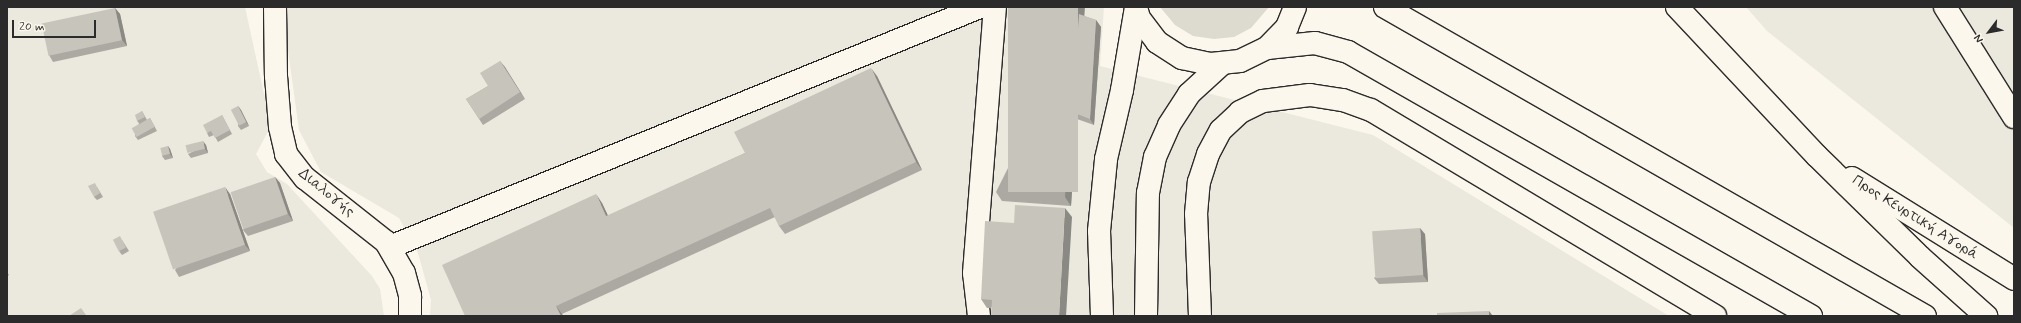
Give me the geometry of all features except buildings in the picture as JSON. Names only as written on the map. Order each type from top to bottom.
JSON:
[{"type":"street","name":"Διαλογής","points":[[275,7],[276,76],[286,154],[305,178],[380,234],[390,247],[407,283],[410,316]]},
{"type":"street","points":[[390,247],[980,7]]},
{"type":"street","points":[[979,316],[974,274],[995,7]]},
{"type":"street","points":[[1136,7],[1139,18],[1157,42],[1182,58],[1210,64],[1240,61],[1266,48],[1287,27],[1296,7]]},
{"type":"street","points":[[1102,316],[1099,231],[1106,159],[1122,90],[1136,7]]},
{"type":"street","points":[[1385,7],[1925,316]]},
{"type":"street","points":[[1677,7],[1817,156],[1920,258],[1986,316]]},
{"type":"street","points":[[1945,7],[2014,117]]},
{"type":"street","points":[[1266,48],[1315,43],[1348,52],[1812,316]]},
{"type":"street","points":[[1146,316],[1148,192],[1155,157],[1169,125],[1189,94],[1223,63]]},
{"type":"street","points":[[1200,316],[1196,214],[1199,182],[1208,154],[1222,130],[1240,112],[1263,102],[1310,95],[1343,100],[1371,110],[1715,316]]},
{"type":"street","name":"Προς Κενρτική Αγορά","points":[[1817,156],[2014,279]]},
{"type":"shaded area","points":[[7,7],[245,7],[271,126],[256,154],[267,172],[287,184],[372,276],[380,289],[384,316],[7,316]]},
{"type":"shaded area","points":[[282,7],[1104,7],[1100,66],[1373,135],[1669,316],[430,316],[431,300],[418,253],[399,218],[321,172],[299,130]]},
{"type":"shaded area","points":[[1160,7],[1269,7],[1251,28],[1234,37],[1214,39],[1193,36],[1175,25]]},
{"type":"shaded area","points":[[1746,7],[2014,7],[2014,228],[1767,31]]}]
